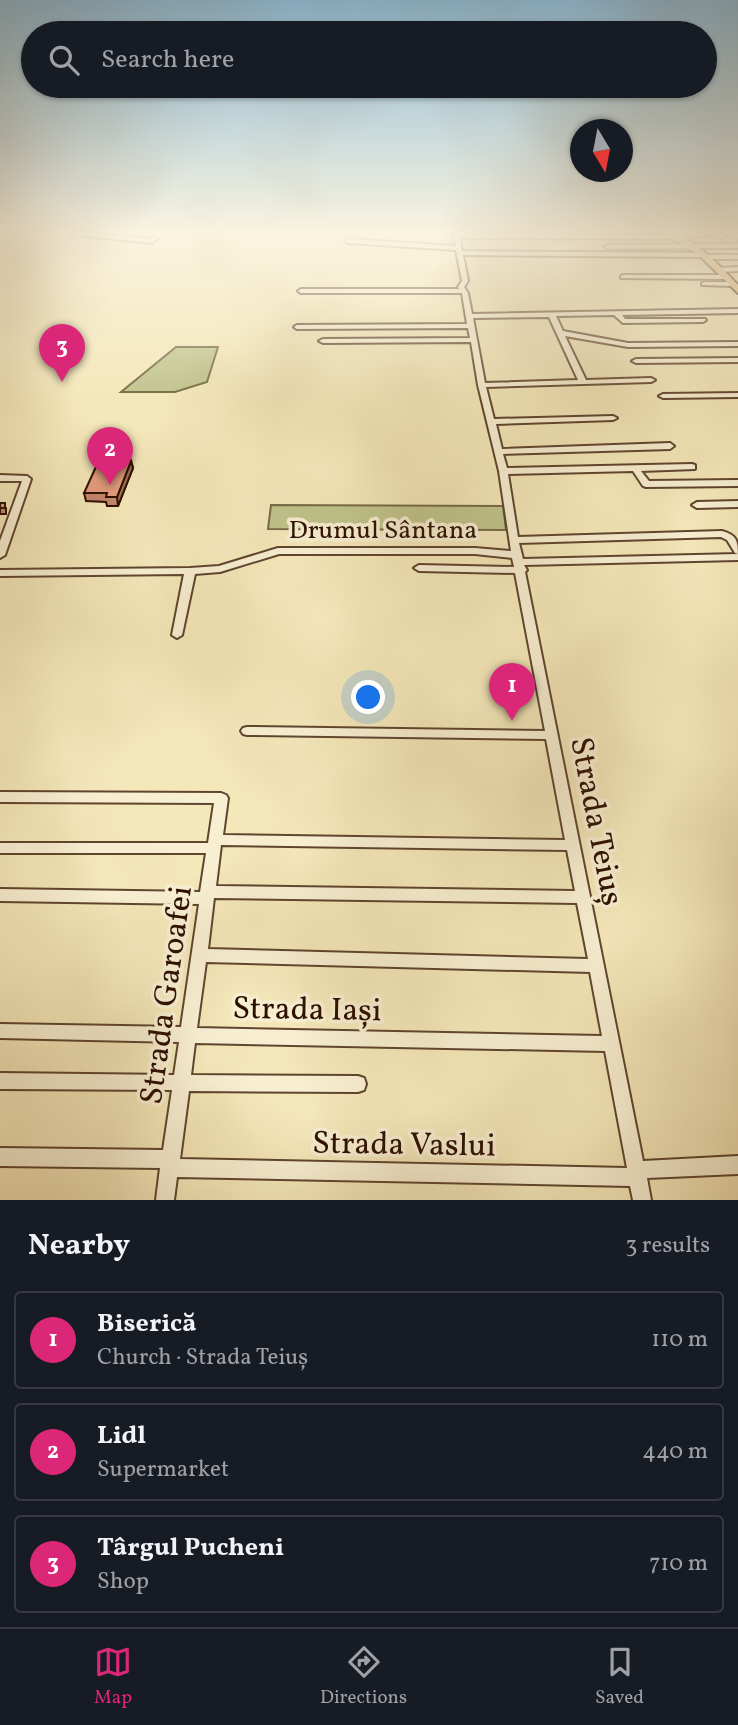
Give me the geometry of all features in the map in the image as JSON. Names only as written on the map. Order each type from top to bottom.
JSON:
[{"type":"street","points":[[301,291],[463,290]]},
{"type":"street","name":"Strada Teiuș","points":[[463,290],[482,386],[500,452],[514,540],[642,1200]]},
{"type":"street","points":[[297,327],[469,321],[551,314],[738,311]]},
{"type":"street","points":[[615,313],[623,321],[703,320]]},
{"type":"street","points":[[551,314],[583,382]]},
{"type":"street","points":[[560,333],[628,345],[738,344]]},
{"type":"street","points":[[323,341],[474,340]]},
{"type":"street","points":[[738,360],[638,361],[661,395],[738,395]]},
{"type":"street","points":[[482,386],[649,377]]},
{"type":"street","points":[[492,422],[613,418]]},
{"type":"street","points":[[500,452],[670,446]]},
{"type":"street","points":[[503,471],[692,467]]},
{"type":"street","points":[[635,468],[644,484],[738,483]]},
{"type":"street","points":[[0,555],[27,480],[1,477]]},
{"type":"street","points":[[697,505],[738,504]]},
{"type":"street","points":[[514,540],[722,534],[731,538],[738,551]]},
{"type":"street","name":"Drumul Sântana","points":[[0,573],[220,569],[278,551],[475,551],[520,562]]},
{"type":"street","points":[[419,568],[520,562],[738,556]]},
{"type":"street","points":[[177,635],[190,571]]},
{"type":"street","points":[[247,731],[553,735]]},
{"type":"street","name":"Strada Garoafei","points":[[0,797],[221,798],[165,1200]]},
{"type":"street","points":[[0,848],[214,844],[574,845]]},
{"type":"street","points":[[0,895],[584,897]]},
{"type":"street","points":[[198,955],[597,966]]},
{"type":"street","name":"Strada Iași","points":[[0,1031],[612,1044]]},
{"type":"street","points":[[0,1081],[358,1084]]},
{"type":"street","name":"Strada Vaslui","points":[[0,1157],[637,1173],[738,1165]]},
{"type":"green space","points":[[176,347],[218,347],[207,382],[175,392],[121,392]]},
{"type":"green space","points":[[271,505],[503,506],[506,530],[268,529]]},
{"type":"building","points":[[99,460],[131,461],[117,497],[106,497],[107,493],[84,493]]},
{"type":"place","name":"Târgul Pucheni","points":[[62,382]]},
{"type":"place","name":"Lidl","points":[[110,485]]},
{"type":"place","name":"Biserică","points":[[512,721]]}]
